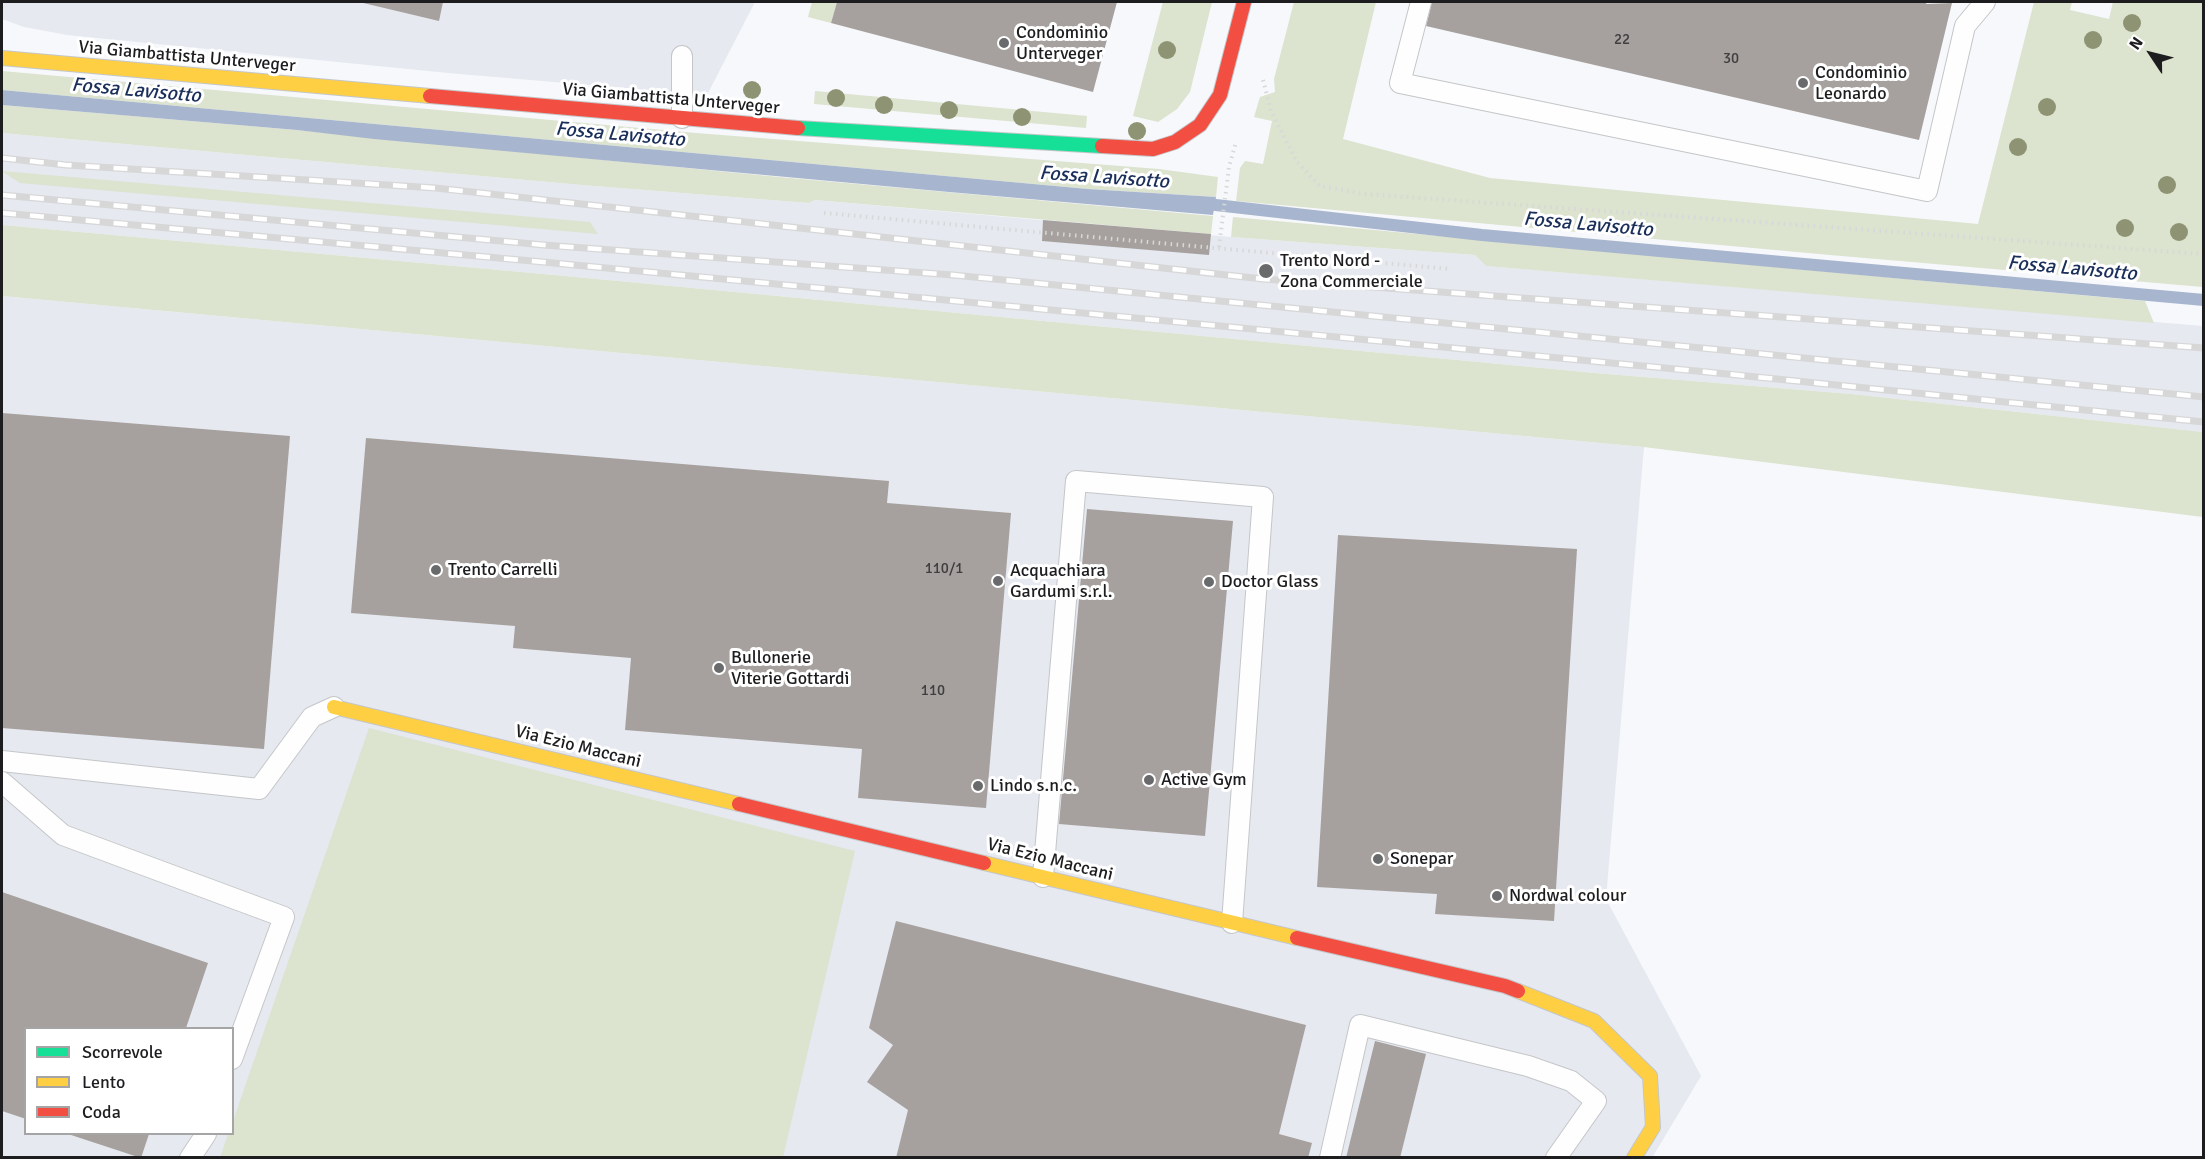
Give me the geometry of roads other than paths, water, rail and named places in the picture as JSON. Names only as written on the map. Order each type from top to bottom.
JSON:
[{"type":"street","name":"Via Giambattista Unterveger","points":[[2,58],[780,127],[1153,149],[1175,142],[1188,134],[1200,125],[1211,110],[1220,95],[1244,2]]},
{"type":"street","name":"Via Ezio Maccani","points":[[334,707],[1505,987],[1594,1021],[1650,1076],[1653,1127],[1634,1158]]},
{"type":"lane","points":[[1421,2],[1400,83],[1927,191],[1965,26],[1985,2]]},
{"type":"lane","points":[[682,56],[682,118]]},
{"type":"lane","points":[[1043,877],[1076,481],[1263,497],[1232,923]]},
{"type":"lane","points":[[2,761],[259,789],[312,717],[334,707]]},
{"type":"lane","points":[[2,782],[63,835],[284,916],[234,1054]]},
{"type":"lane","points":[[1330,1158],[1360,1025],[1528,1066],[1571,1080],[1596,1101],[1556,1158]]},
{"type":"lane","points":[[190,1158],[205,1135]]},
{"type":"water","points":[[2,90],[1088,189],[1216,197],[1213,215],[949,192],[297,130],[2,105]]},
{"type":"waterway","name":"Fossa Lavisotto","points":[[1198,203],[1482,235],[2204,300]]},
{"type":"railway","points":[[2,158],[66,165],[436,188],[1263,279],[2204,348]]},
{"type":"railway","points":[[2,195],[544,245],[953,275],[2204,397]]},
{"type":"railway","points":[[2,213],[1707,372],[2204,422]]},
{"type":"place","name":"Condominio Unterveger","points":[[1004,43]]},
{"type":"place","name":"Condominio Leonardo","points":[[1803,83]]},
{"type":"place","name":"Trento Nord - Zona Commerciale","points":[[1266,271]]},
{"type":"place","name":"Trento Carrelli","points":[[436,570]]},
{"type":"place","name":"Acquachiara Gardumi s.r.l.","points":[[998,581]]},
{"type":"place","name":"Doctor Glass","points":[[1209,582]]},
{"type":"place","name":"Bullonerie Viterie Gottardi","points":[[719,668]]},
{"type":"place","name":"Active Gym","points":[[1149,780]]},
{"type":"place","name":"Lindo s.n.c.","points":[[978,786]]},
{"type":"place","name":"Sonepar","points":[[1378,859]]},
{"type":"place","name":"Nordwal colour","points":[[1497,896]]}]
